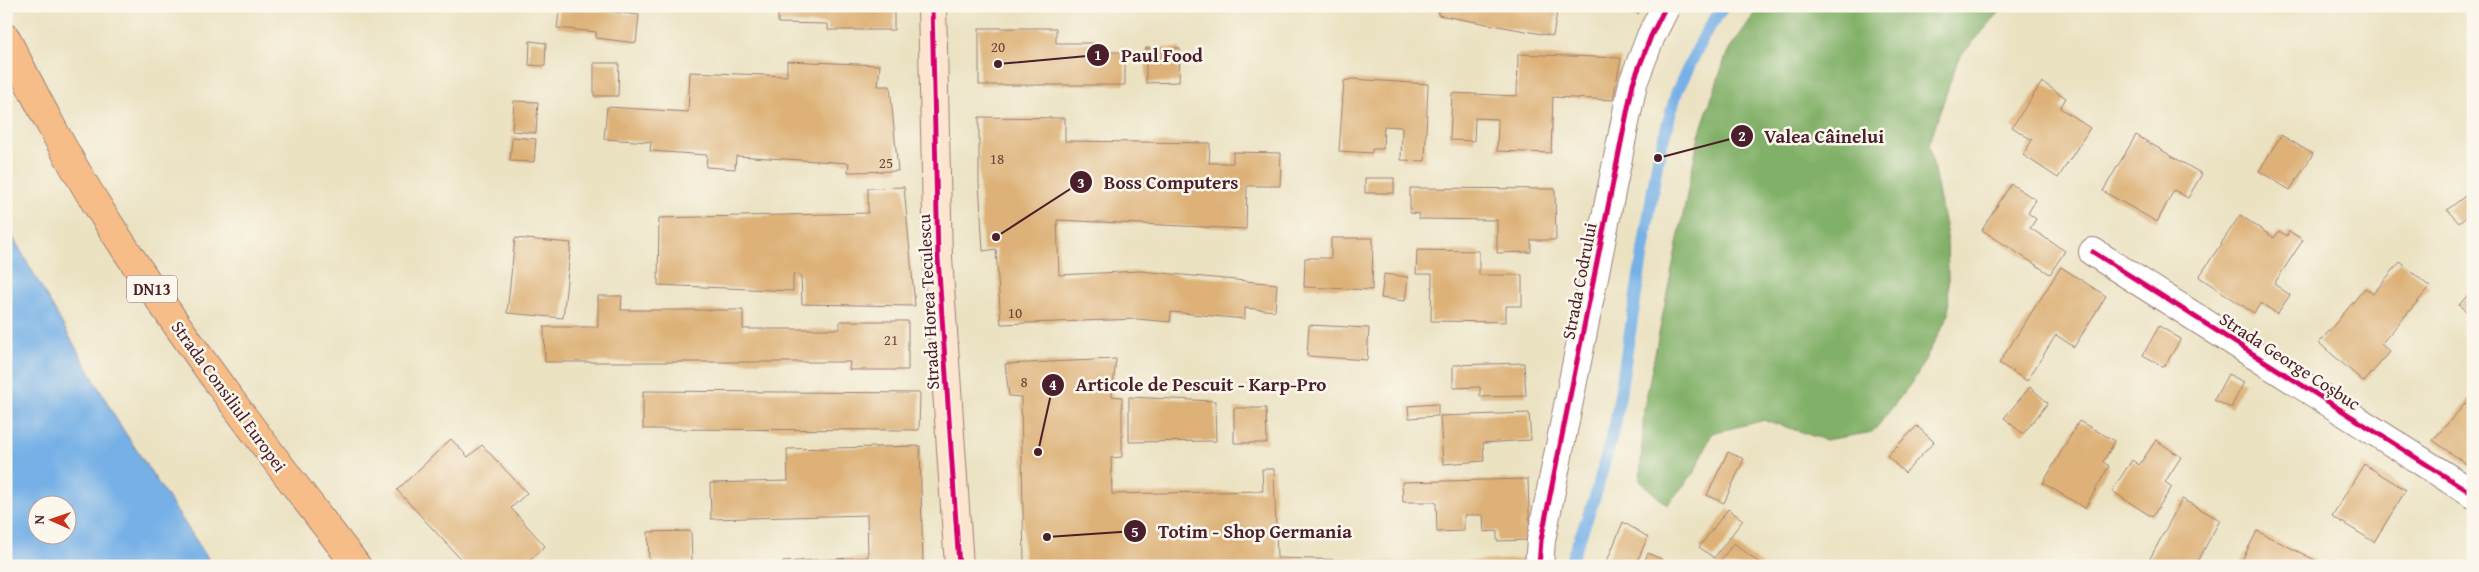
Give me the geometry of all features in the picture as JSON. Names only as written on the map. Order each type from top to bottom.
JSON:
[{"type":"highway","name":"Strada Consiliul Europei","points":[[6,38],[44,114],[101,212],[157,297],[230,401],[357,566]]},
{"type":"street","name":"Strada Horea Teculescu","points":[[932,6],[938,258],[959,566]]},
{"type":"street","name":"Strada Codrului","points":[[1540,553],[1633,83],[1651,36],[1666,6]]},
{"type":"street","name":"Strada George Coșbuc","points":[[2093,252],[2473,494]]},
{"type":"green space","points":[[1760,6],[2005,6],[1958,59],[1929,144],[1947,236],[1949,314],[1916,377],[1873,432],[1825,440],[1765,420],[1712,433],[1694,473],[1667,505],[1640,481],[1644,408],[1699,135],[1727,53]]},
{"type":"water","points":[[6,225],[118,422],[213,566],[6,566]]},
{"type":"building","points":[[560,6],[639,15],[636,43],[596,38],[596,32],[557,28]]},
{"type":"building","points":[[778,6],[894,6],[894,30],[828,30],[828,24],[778,23]]},
{"type":"building","points":[[1439,6],[1558,6],[1553,36],[1438,15]]},
{"type":"building","points":[[1621,6],[1643,6],[1638,14]]},
{"type":"building","points":[[979,28],[1056,28],[1056,43],[1093,43],[1094,52],[1125,52],[1125,85],[979,85]]},
{"type":"building","points":[[530,41],[546,43],[545,66],[529,65]]},
{"type":"building","points":[[1146,48],[1180,48],[1179,82],[1146,83]]},
{"type":"building","points":[[1518,54],[1621,58],[1613,100],[1553,97],[1551,153],[1497,151],[1498,119],[1475,118],[1474,141],[1450,140],[1452,93],[1517,96]]},
{"type":"building","points":[[787,61],[880,65],[878,86],[890,86],[898,171],[848,172],[849,163],[736,156],[735,169],[706,167],[707,155],[650,151],[651,142],[604,139],[607,107],[688,112],[690,72],[787,76]]},
{"type":"building","points":[[594,63],[619,63],[618,96],[594,96]]},
{"type":"building","points":[[1352,79],[1428,84],[1425,161],[1401,160],[1402,127],[1384,126],[1383,149],[1372,149],[1372,153],[1339,151],[1344,81]]},
{"type":"building","points":[[2042,82],[2066,98],[2060,108],[2090,128],[2058,178],[2023,155],[2032,140],[2012,127]]},
{"type":"building","points":[[514,101],[538,102],[536,133],[512,131]]},
{"type":"building","points":[[979,117],[1065,118],[1065,141],[1210,143],[1209,163],[1233,163],[1233,152],[1281,153],[1280,186],[1247,186],[1246,229],[1057,220],[1059,275],[1141,271],[1277,284],[1275,311],[1245,308],[1245,319],[1171,312],[1170,322],[1137,319],[1001,324],[996,249],[983,251],[979,181]]},
{"type":"building","points":[[2136,135],[2202,174],[2188,198],[2174,190],[2157,222],[2103,191]]},
{"type":"building","points":[[2281,135],[2313,154],[2290,190],[2259,171]]},
{"type":"building","points":[[512,137],[536,139],[534,162],[510,161]]},
{"type":"building","points":[[1365,178],[1394,178],[1394,193],[1365,193]]},
{"type":"building","points":[[2011,184],[2036,200],[2028,213],[2036,219],[2030,228],[2065,251],[2050,274],[1982,230]]},
{"type":"building","points":[[904,187],[915,306],[802,304],[801,275],[793,274],[793,291],[658,285],[659,218],[868,213],[868,188]]},
{"type":"building","points":[[1410,188],[1555,189],[1556,240],[1531,240],[1531,252],[1497,253],[1497,220],[1419,219],[1420,214],[1410,213]]},
{"type":"building","points":[[2473,190],[2473,211],[2459,223],[2447,210]]},
{"type":"building","points":[[2240,215],[2274,238],[2279,231],[2287,236],[2289,231],[2303,240],[2274,284],[2290,295],[2277,314],[2261,303],[2254,313],[2199,277]]},
{"type":"building","points":[[515,238],[571,243],[563,318],[507,313]]},
{"type":"building","points":[[1331,238],[1373,238],[1372,290],[1304,287],[1305,258],[1331,258]]},
{"type":"building","points":[[1417,250],[1479,251],[1479,275],[1522,275],[1522,306],[1506,306],[1506,322],[1431,321],[1432,274],[1416,274]]},
{"type":"building","points":[[2400,262],[2430,287],[2381,344],[2390,352],[2364,382],[2319,343],[2365,288],[2373,294]]},
{"type":"building","points":[[2061,267],[2106,296],[2074,347],[2056,335],[2027,381],[1999,363]]},
{"type":"building","points":[[1384,274],[1408,277],[1405,301],[1381,298]]},
{"type":"building","points":[[2473,289],[2473,317],[2459,305]]},
{"type":"building","points":[[598,296],[622,296],[621,310],[743,310],[743,329],[840,329],[840,321],[908,321],[908,370],[849,370],[850,362],[545,362],[544,327],[598,327]]},
{"type":"building","points":[[1309,325],[1369,328],[1367,360],[1307,356]]},
{"type":"building","points":[[2159,326],[2181,339],[2164,367],[2143,355]]},
{"type":"building","points":[[1116,359],[1112,396],[1122,397],[1122,457],[1111,458],[1112,494],[1263,491],[1262,469],[1274,469],[1277,558],[1424,562],[1527,559],[1525,566],[1024,566],[1021,397],[1009,396],[1005,364]]},
{"type":"building","points":[[1524,363],[1526,396],[1480,397],[1480,387],[1453,388],[1453,365]]},
{"type":"building","points":[[2228,374],[2244,382],[2231,408],[2214,400]]},
{"type":"building","points":[[2030,387],[2048,403],[2023,434],[2004,418]]},
{"type":"building","points":[[643,391],[920,393],[919,430],[643,429]]},
{"type":"building","points":[[2473,395],[2473,466],[2471,468],[2433,440]]},
{"type":"building","points":[[1129,397],[1215,401],[1216,441],[1129,442]]},
{"type":"building","points":[[1438,404],[1438,416],[1409,418],[1408,406]]},
{"type":"building","points":[[1234,408],[1266,408],[1267,443],[1234,443]]},
{"type":"building","points":[[1529,413],[1531,440],[1483,443],[1484,461],[1443,464],[1440,416]]},
{"type":"building","points":[[2079,421],[2115,441],[2103,462],[2109,466],[2085,508],[2043,483]]},
{"type":"building","points":[[1917,426],[1934,442],[1905,473],[1887,456]]},
{"type":"building","points":[[451,439],[468,457],[482,445],[527,493],[511,508],[545,546],[524,566],[467,566],[397,490]]},
{"type":"building","points":[[2156,440],[2181,457],[2165,482],[2172,487],[2152,517],[2112,491],[2132,460],[2139,465]]},
{"type":"building","points":[[920,446],[923,566],[783,566],[783,562],[868,557],[867,515],[711,519],[710,483],[788,481],[787,449]]},
{"type":"building","points":[[1728,452],[1744,459],[1724,503],[1707,495]]},
{"type":"building","points":[[2364,464],[2406,490],[2374,542],[2332,516]]},
{"type":"building","points":[[1528,479],[1530,540],[1497,541],[1497,531],[1484,532],[1483,515],[1464,515],[1464,531],[1437,532],[1436,502],[1403,502],[1402,482]]},
{"type":"building","points":[[2182,499],[2220,520],[2195,566],[2146,566]]},
{"type":"building","points":[[1728,509],[1743,520],[1714,558],[1699,547]]},
{"type":"building","points":[[1623,522],[1648,537],[1635,566],[1605,566]]},
{"type":"building","points":[[691,531],[692,561],[649,562],[648,532]]},
{"type":"building","points":[[2257,531],[2315,560],[2312,566],[2239,566]]},
{"type":"building","points":[[1734,543],[1763,566],[1716,566]]},
{"type":"building","points":[[1648,553],[1663,560],[1661,566],[1642,566]]},
{"type":"building","points":[[759,563],[759,566],[735,566],[735,564]]},
{"type":"waterway","points":[[1569,566],[1594,500],[1615,425],[1658,158],[1677,91],[1706,32],[1724,6]]},
{"type":"cycle path","points":[[932,6],[938,258],[959,566]]},
{"type":"cycle path","points":[[1539,566],[1541,540],[1633,83],[1651,36],[1666,6]]},
{"type":"cycle path","points":[[2093,252],[2473,494]]},
{"type":"place","name":"Paul Food","points":[[998,64]]},
{"type":"place","name":"Valea Câinelui","points":[[1658,158]]},
{"type":"place","name":"Boss Computers","points":[[996,237]]},
{"type":"place","name":"Articole de Pescuit - Karp-Pro","points":[[1038,452]]},
{"type":"place","name":"Totim - Shop Germania","points":[[1047,537]]}]
